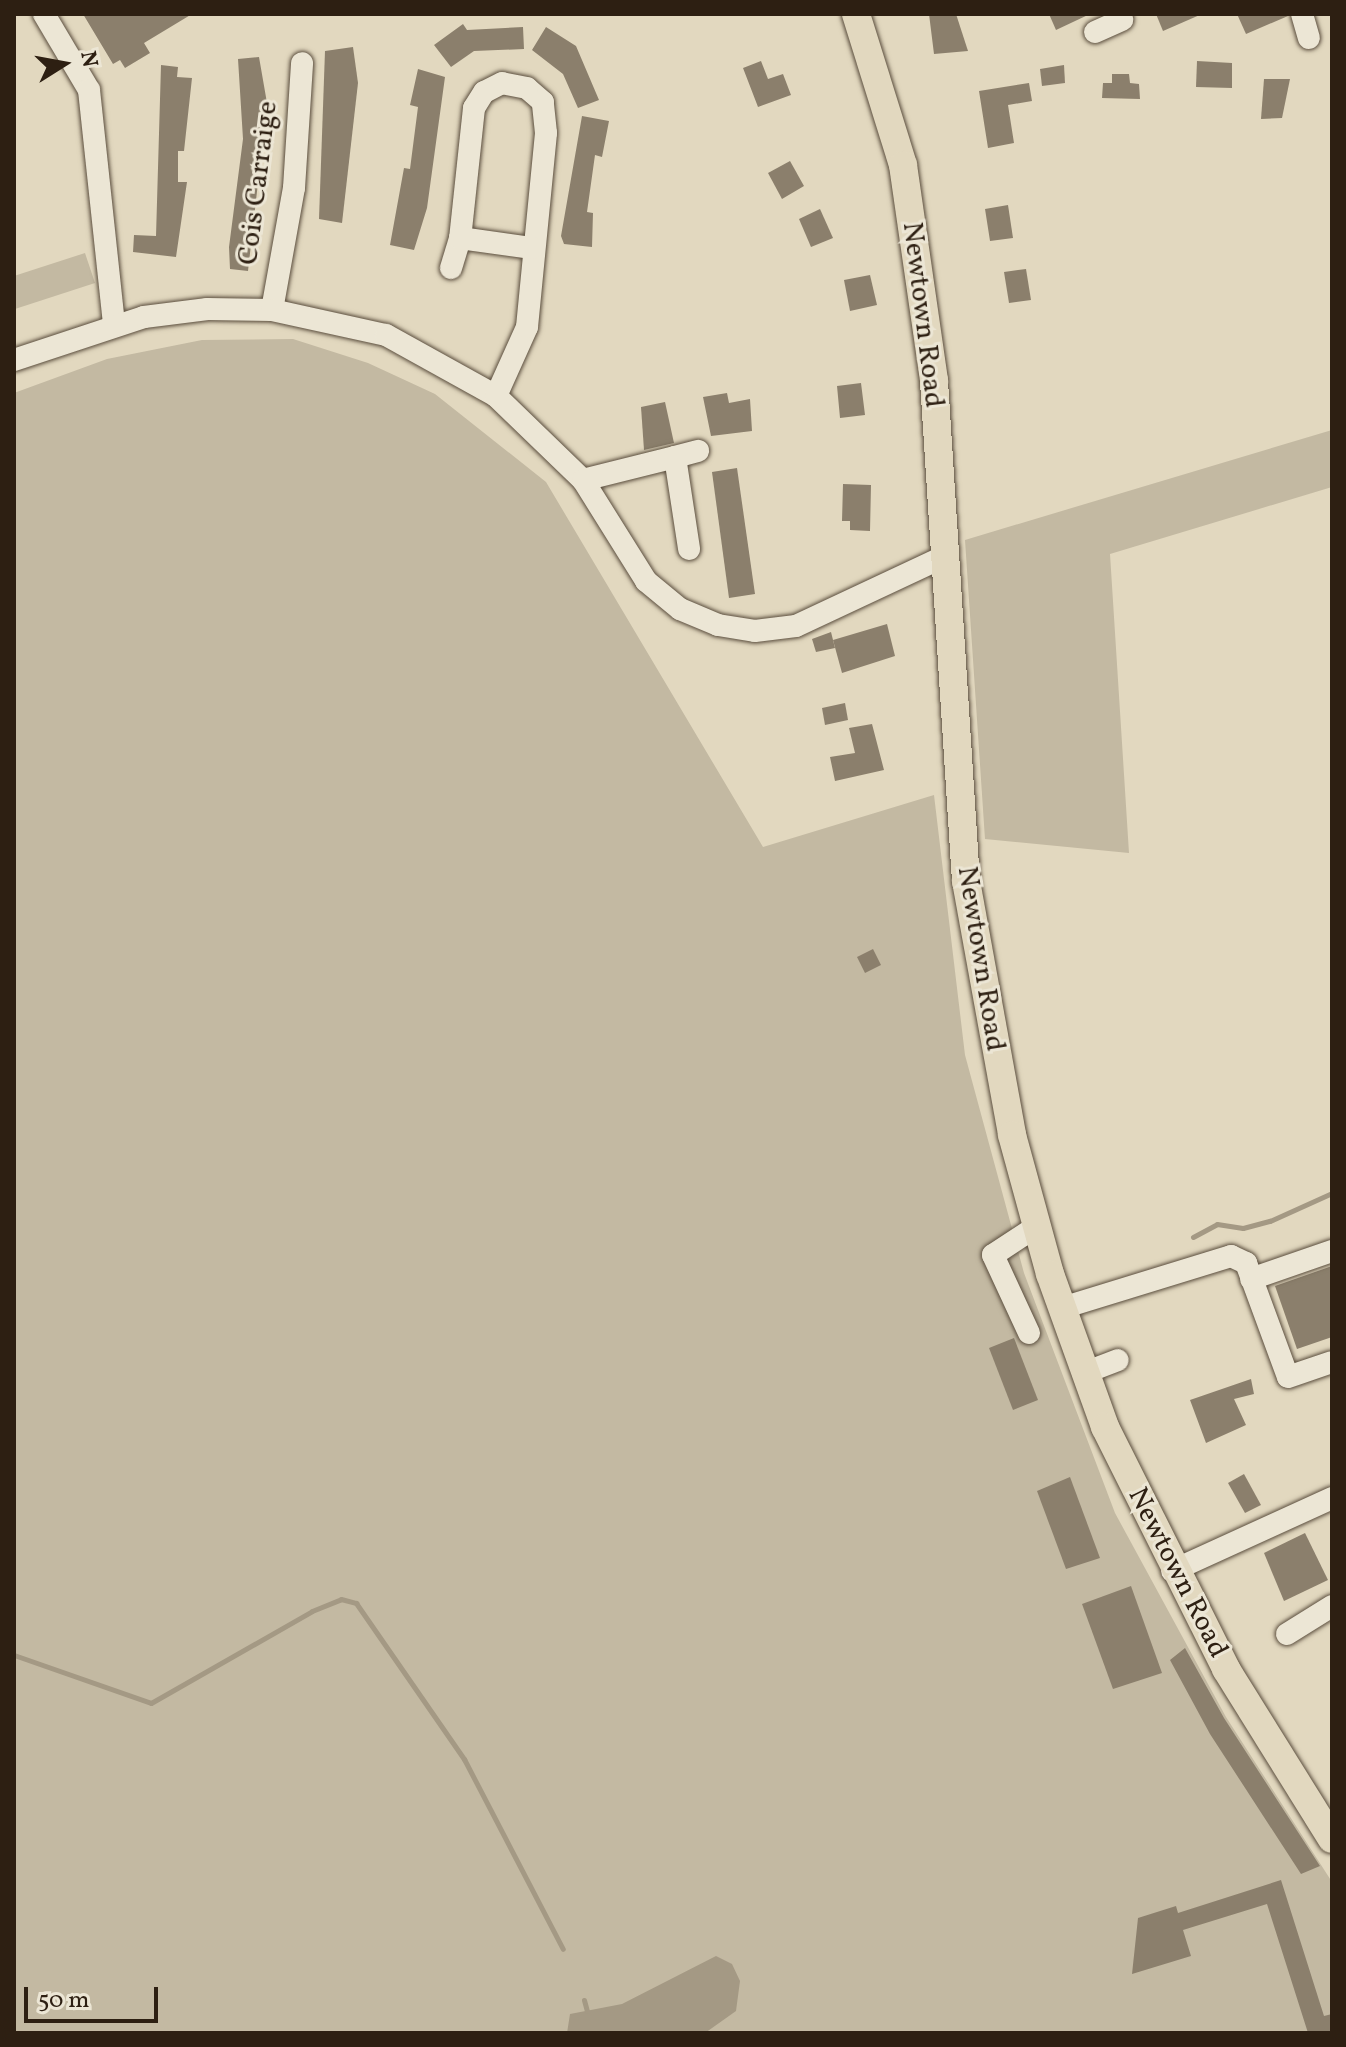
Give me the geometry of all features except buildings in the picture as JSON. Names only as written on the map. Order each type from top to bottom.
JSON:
[{"type":"main road","name":"Newtown Road","points":[[856,14],[903,165],[934,381],[955,770],[981,992],[1037,1226],[1084,1373],[1172,1571],[1332,1839]]},
{"type":"street","points":[[44,14],[89,90],[114,325]]},
{"type":"street","points":[[1302,14],[1309,38]]},
{"type":"street","points":[[1095,32],[1124,24]]},
{"type":"street","name":"Cois Carraige","points":[[272,310],[294,188],[302,63]]},
{"type":"street","points":[[451,268],[460,238],[474,108],[484,92],[502,83],[527,88],[543,102],[532,248],[534,286],[527,327],[496,396]]},
{"type":"street","points":[[460,238],[532,248]]},
{"type":"street","points":[[15,358],[114,325],[207,309],[272,310],[386,335],[496,396],[583,480],[646,581],[680,609],[718,625],[755,631],[796,626],[943,557]]},
{"type":"street","points":[[583,480],[698,451]]},
{"type":"street","points":[[675,457],[689,549]]},
{"type":"street","points":[[1029,1333],[993,1255],[1037,1226]]},
{"type":"street","points":[[1251,1279],[1332,1251]]},
{"type":"street","points":[[1062,1308],[1221,1257],[1246,1263],[1288,1377],[1332,1362]]},
{"type":"street","points":[[1084,1373],[1118,1360]]},
{"type":"street","points":[[1172,1571],[1332,1498]]},
{"type":"street","points":[[1287,1634],[1332,1606]]},
{"type":"shaded area","points":[[85,253],[95,283],[15,309],[14,276]]},
{"type":"shaded area","points":[[293,339],[368,363],[435,394],[546,482],[763,847],[934,795],[965,1055],[1024,1273],[1115,1513],[1226,1717],[1332,1882],[1332,2033],[14,2033],[14,393],[107,359],[202,340]]},
{"type":"shaded area","points":[[1332,430],[1332,487],[1110,554],[1129,853],[985,839],[965,540]]},
{"type":"shaded area","points":[[716,1956],[732,1964],[740,1981],[736,2011],[705,2033],[567,2033],[570,2014],[622,2004]]},
{"type":"waterway","points":[[1193,1237],[1217,1224],[1243,1228],[1270,1221],[1332,1193]]},
{"type":"waterway","points":[[14,1655],[151,1703],[312,1611],[341,1599],[356,1603],[464,1759],[563,1949]]},
{"type":"waterway","points":[[584,2000],[587,2011]]}]
